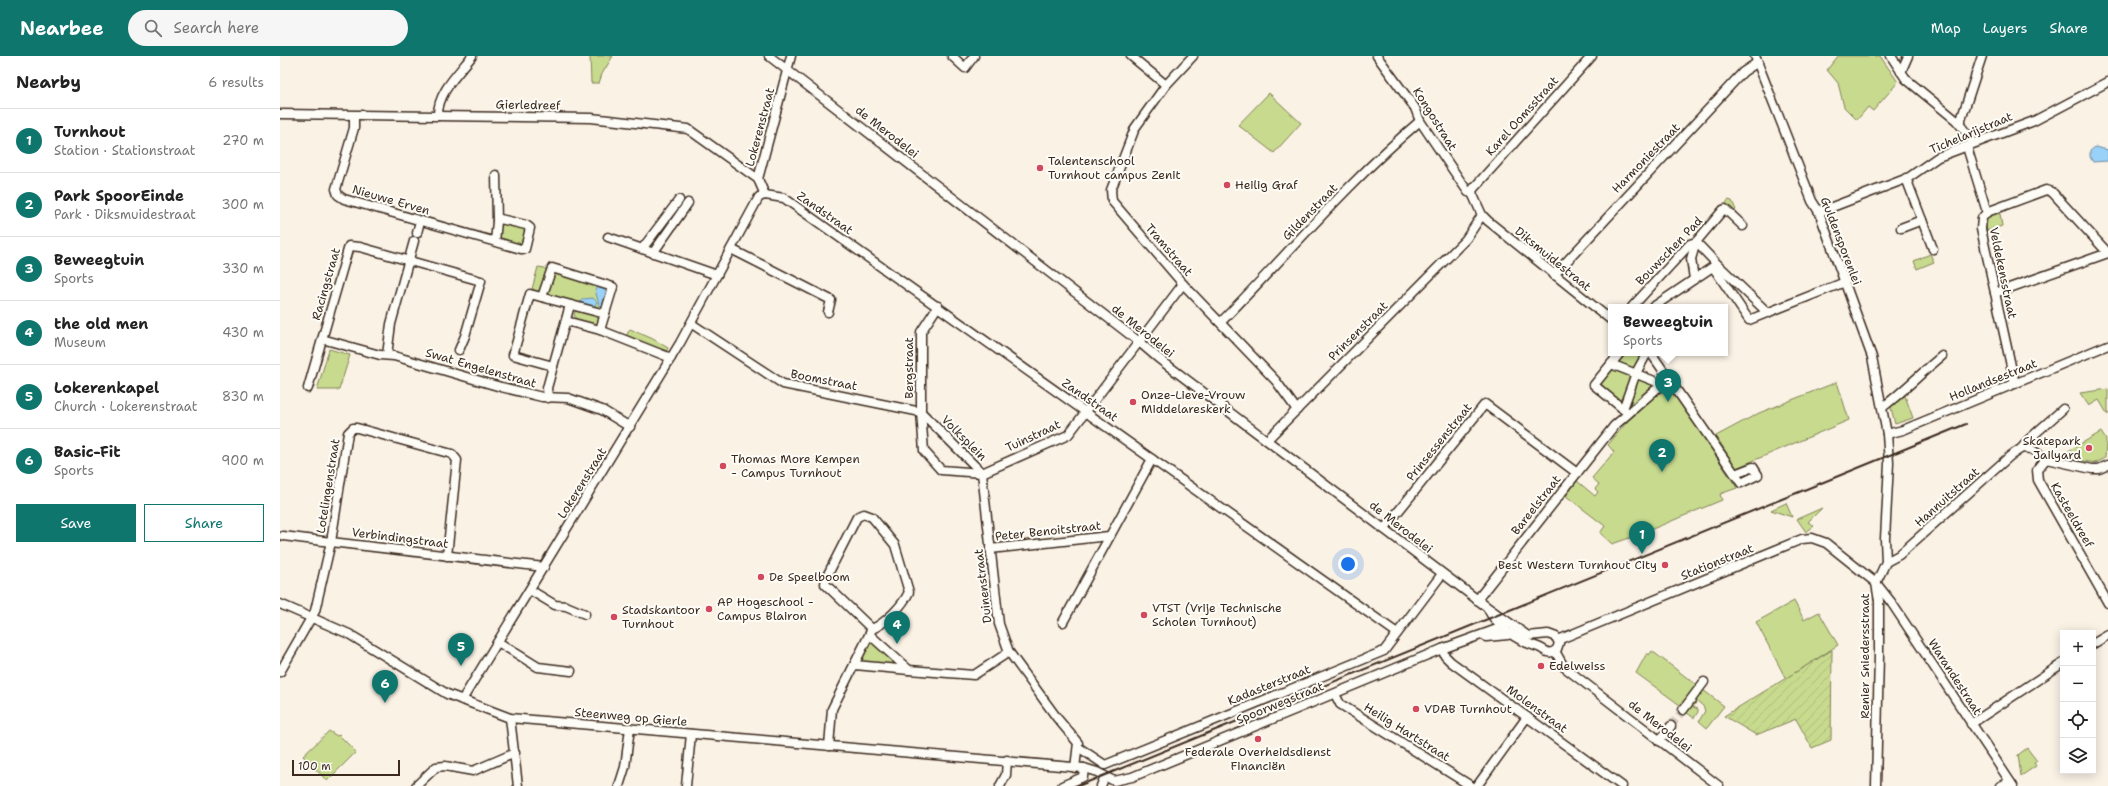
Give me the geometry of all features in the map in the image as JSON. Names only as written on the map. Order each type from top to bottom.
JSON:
[{"type":"street","points":[[438,116],[438,106],[442,95],[472,56]]},
{"type":"street","name":"de Merodelei","points":[[769,56],[1249,428],[1384,528],[1477,600],[1528,636],[1553,635],[1558,640]]},
{"type":"street","name":"Lokerenstraat","points":[[462,700],[692,324],[759,198],[765,195],[759,176],[791,56]]},
{"type":"street","points":[[952,56],[965,68],[974,56]]},
{"type":"street","points":[[1131,56],[1166,85],[1193,56]]},
{"type":"street","name":"Kongostraat","points":[[1377,56],[1415,108],[1420,121],[1464,186],[1472,194],[1482,215]]},
{"type":"street","name":"Karel Oomsstraat","points":[[1472,194],[1473,189],[1592,56]]},
{"type":"street","points":[[1891,56],[1906,79],[1957,121],[1970,145]]},
{"type":"street","points":[[1901,72],[1908,56]]},
{"type":"street","points":[[1957,121],[1961,120],[1982,56]]},
{"type":"street","name":"Guldensporenlei","points":[[1756,59],[1812,201],[1819,212],[1872,357],[1883,407],[1887,434]]},
{"type":"street","name":"Harmoniestraat","points":[[1554,275],[1756,59]]},
{"type":"street","name":"Tichelarijstraat","points":[[1819,212],[1906,178],[1938,157],[2034,120],[2108,82]]},
{"type":"street","name":"Tramstraat","points":[[1166,85],[1135,128],[1111,190],[1111,196],[1115,205],[1183,284],[1276,381],[1297,410]]},
{"type":"street","name":"Gierledreef","points":[[280,114],[591,118],[688,129],[759,176]]},
{"type":"street","name":"Nieuwe Erven","points":[[354,116],[354,128],[336,189],[338,195],[344,199],[523,250],[531,232],[530,228],[526,224],[504,219],[497,221]]},
{"type":"street","name":"Gildenstraat","points":[[1221,322],[1342,196],[1399,139],[1420,121]]},
{"type":"street","name":"Veldekensstraat","points":[[1970,145],[1987,212],[1982,218],[1981,228],[2015,384]]},
{"type":"street","points":[[495,242],[497,221],[496,175]]},
{"type":"street","points":[[1906,178],[1933,249]]},
{"type":"street","points":[[1987,212],[2046,190],[2052,192],[2108,253],[1995,293]]},
{"type":"street","name":"Zandstraat","points":[[765,195],[784,198],[1397,633]]},
{"type":"street","points":[[642,249],[678,200]]},
{"type":"street","points":[[653,253],[688,204]]},
{"type":"street","name":"Bouwschen Pad","points":[[1635,304],[1690,244],[1696,242],[1723,210],[1725,209],[1743,226]]},
{"type":"street","name":"Diksmuidestraat","points":[[1482,215],[1608,318]]},
{"type":"street","name":"Prinsenstraat","points":[[1267,440],[1466,239],[1482,215]]},
{"type":"street","points":[[1901,228],[1922,220]]},
{"type":"street","points":[[387,356],[391,324],[420,221]]},
{"type":"street","points":[[608,237],[718,275]]},
{"type":"street","points":[[1696,242],[1715,266],[1749,320],[1844,282]]},
{"type":"street","points":[[1694,279],[1691,259],[1696,242]]},
{"type":"street","name":"Racingstraat","points":[[308,388],[349,246],[360,247],[408,261]]},
{"type":"street","points":[[731,249],[832,300],[828,312]]},
{"type":"street","points":[[408,261],[481,281],[466,336],[459,350]]},
{"type":"street","points":[[1657,304],[1715,266]]},
{"type":"street","points":[[1715,266],[1768,313]]},
{"type":"street","points":[[542,297],[552,268],[613,287],[600,330]]},
{"type":"street","name":"Tuinstraat","points":[[982,473],[1068,435],[1138,341],[1183,284]]},
{"type":"street","points":[[553,366],[513,355],[530,294],[605,314]]},
{"type":"street","points":[[548,398],[547,388],[570,305]]},
{"type":"street","name":"Bergstraat","points":[[921,412],[921,332],[938,306]]},
{"type":"street","points":[[566,321],[600,330],[671,358]]},
{"type":"street","name":"Boomstraat","points":[[692,324],[783,384],[921,412]]},
{"type":"street","name":"Swat Engelenstraat","points":[[322,339],[387,356],[394,356],[500,387],[548,398],[568,398],[597,408],[630,427]]},
{"type":"street","name":"Hollandsestraat","points":[[1887,434],[1903,430],[2108,345]]},
{"type":"street","points":[[1618,356],[1594,385],[1626,411],[1636,373],[1645,356]]},
{"type":"street","points":[[1653,356],[1735,474]]},
{"type":"street","points":[[1883,407],[1913,383],[1920,374],[1942,356]]},
{"type":"street","points":[[1611,364],[1662,384]]},
{"type":"street","name":"Bareelstraat","points":[[1477,600],[1626,411],[1668,378]]},
{"type":"street","name":"Prinsessenstraat","points":[[1384,528],[1485,404],[1577,473]]},
{"type":"street","name":"Hannuitstraat","points":[[1886,562],[1899,555],[2010,456],[2022,448],[2028,440],[2063,409]]},
{"type":"street","name":"Volksplein","points":[[921,412],[924,451],[941,470],[982,473]]},
{"type":"street","name":"Volksplein","points":[[921,412],[982,473]]},
{"type":"street","name":"Lotelingenstraat","points":[[283,536],[331,542],[348,433],[353,428],[358,428],[455,456],[457,460],[447,556]]},
{"type":"street","name":"Renier Sniedersstraat","points":[[1876,786],[1879,601],[1876,582],[1886,562],[1885,540],[1889,463],[1887,434]]},
{"type":"street","points":[[2022,448],[2031,449],[2046,459],[2092,469],[2099,469],[2108,465]]},
{"type":"street","name":"Peter Benoitstraat","points":[[1063,622],[1152,459]]},
{"type":"street","name":"Kasteeldreef","points":[[2046,459],[2037,470],[2038,480],[2108,603]]},
{"type":"street","name":"Duinenstraat","points":[[982,473],[999,624],[1009,652],[1057,718],[1078,743],[1078,746]]},
{"type":"street","points":[[829,746],[832,709],[871,632],[879,626],[906,598],[909,592],[895,545],[872,516],[864,514],[857,517],[826,578],[825,584],[871,632],[909,670]]},
{"type":"street","name":"Peter Benoitstraat","points":[[990,549],[1109,536]]},
{"type":"street","name":"Stationstraat","points":[[1558,640],[1808,538],[1822,540],[1834,547],[1876,582]]},
{"type":"street","points":[[280,672],[312,618],[331,542]]},
{"type":"street","name":"Verbindingstraat","points":[[331,542],[544,568]]},
{"type":"street","name":"Kadasterstraat","points":[[1078,746],[1105,765],[1384,651],[1442,574]]},
{"type":"street","name":"Warandestraat","points":[[1876,582],[2011,784]]},
{"type":"street","points":[[530,590],[555,605],[566,606],[585,614]]},
{"type":"street","name":"Steenweg op Gierle","points":[[280,604],[349,634],[447,694],[510,718],[1006,760],[1084,768],[1105,776]]},
{"type":"street","name":"de Merodelei","points":[[1487,607],[1490,615],[1503,628],[1530,645],[1540,647],[1547,652],[1555,651],[1564,667],[1719,786]]},
{"type":"street","name":"Spoorwegstraat","points":[[1105,776],[1114,781],[1126,782],[1442,649],[1511,624]]},
{"type":"street","name":"Spoorwegstraat","points":[[1474,638],[1508,635],[1511,633]]},
{"type":"street","points":[[1540,647],[1540,640],[1545,635]]},
{"type":"street","points":[[2096,642],[2108,635]]},
{"type":"street","points":[[1555,651],[1558,646],[1558,640]]},
{"type":"street","points":[[498,642],[538,667],[571,670]]},
{"type":"street","name":"Molenstraat","points":[[1442,649],[1445,656],[1452,662],[1622,786]]},
{"type":"street","points":[[855,665],[974,675],[980,674],[1009,652]]},
{"type":"street","points":[[1971,724],[2060,665]]},
{"type":"street","points":[[1683,710],[1704,682]]},
{"type":"street","name":"Heilig Hartstraat","points":[[1334,694],[1340,704],[1471,786]]},
{"type":"street","points":[[1477,786],[1527,717]]},
{"type":"street","points":[[510,718],[518,786]]},
{"type":"street","points":[[1659,741],[1671,726]]},
{"type":"street","points":[[619,786],[625,767],[630,728]]},
{"type":"street","points":[[686,786],[691,734]]},
{"type":"street","points":[[1075,768],[1078,746]]},
{"type":"street","points":[[416,786],[436,767],[446,766],[469,772],[515,753]]},
{"type":"street","points":[[1000,786],[1006,775],[1006,760]]},
{"type":"street","points":[[1062,786],[1083,777],[1084,768]]},
{"type":"street","points":[[1101,786],[1105,776]]},
{"type":"street","points":[[2000,786],[2011,784]]},
{"type":"green space","points":[[590,56],[613,56],[602,74],[599,83],[591,83]]},
{"type":"green space","points":[[1838,56],[1880,56],[1898,82],[1873,111],[1868,107],[1857,120],[1844,107],[1838,83],[1827,70]]},
{"type":"green space","points":[[1269,93],[1301,123],[1274,153],[1238,125]]},
{"type":"green space","points":[[1728,200],[1732,201],[1736,210],[1733,212],[1725,206]]},
{"type":"green space","points":[[1997,212],[2000,214],[2002,226],[1987,231],[1986,226],[1984,226],[1987,218]]},
{"type":"green space","points":[[497,221],[526,225],[525,249],[495,242]]},
{"type":"green space","points":[[1930,254],[1934,262],[1917,269],[1914,261]]},
{"type":"green space","points":[[538,267],[545,268],[547,271],[543,279],[541,292],[532,289]]},
{"type":"green space","points":[[555,273],[606,287],[608,290],[605,306],[602,310],[549,296],[547,292]]},
{"type":"green space","points":[[577,309],[600,317],[599,323],[596,325],[576,320],[574,314]]},
{"type":"green space","points":[[630,329],[653,339],[668,348],[665,354],[625,338]]},
{"type":"green space","points":[[329,349],[350,355],[339,390],[317,390]]},
{"type":"green space","points":[[1621,356],[1641,356],[1634,368],[1615,364]]},
{"type":"green space","points":[[1612,367],[1632,375],[1622,405],[1598,385]]},
{"type":"green space","points":[[1639,378],[1656,384],[1628,410],[1625,407]]},
{"type":"green space","points":[[1837,382],[1849,420],[1736,468],[1716,436],[1759,413]]},
{"type":"green space","points":[[1664,387],[1671,387],[1737,488],[1720,494],[1722,500],[1638,535],[1612,544],[1600,533],[1605,526],[1566,496],[1577,481],[1595,496],[1598,492],[1595,489],[1599,484],[1592,478],[1614,452],[1608,445],[1626,423]]},
{"type":"green space","points":[[2108,389],[2108,415],[2099,400],[2089,406],[2080,393]]},
{"type":"green space","points":[[1904,393],[1913,418],[1895,424],[1890,404]]},
{"type":"green space","name":"Skatepark Jailyard","points":[[2101,432],[2106,440],[2105,458],[2096,463],[2058,457]]},
{"type":"green space","points":[[1786,503],[1792,517],[1771,510]]},
{"type":"green space","points":[[1822,508],[1808,522],[1814,526],[1806,532],[1797,519]]},
{"type":"green space","points":[[1794,601],[1804,620],[1819,612],[1838,645],[1786,679],[1756,622]]},
{"type":"green space","points":[[870,638],[902,667],[857,664]]},
{"type":"green space","points":[[1832,650],[1831,740],[1812,748],[1796,719],[1756,735],[1724,716]]},
{"type":"green space","points":[[1652,651],[1724,706],[1707,728],[1699,721],[1705,711],[1703,706],[1697,701],[1693,707],[1698,709],[1698,712],[1694,718],[1683,710],[1684,708],[1636,673],[1647,653],[1649,655]]},
{"type":"green space","points":[[329,731],[337,736],[339,735],[356,752],[327,781],[303,756]]},
{"type":"green space","points":[[2027,748],[2037,761],[2034,763],[2036,766],[2021,776],[2018,755]]},
{"type":"water","points":[[2095,147],[2108,150],[2108,161],[2093,162],[2090,157],[2090,151]]},
{"type":"water","points":[[599,286],[605,288],[608,292],[603,307],[599,305],[595,289]]},
{"type":"water","points":[[593,298],[597,302],[594,307],[581,304],[580,302],[583,299]]},
{"type":"tunnel","points":[[1671,726],[1683,710]]},
{"type":"railway","points":[[1078,786],[1966,424]]},
{"type":"place","name":"Talentenschool Turnhout campus Zenit","points":[[1040,168]]},
{"type":"place","name":"Heilig Graf","points":[[1227,185]]},
{"type":"place","name":"Onze-Lieve-Vrouw Middelareskerk","points":[[1133,402]]},
{"type":"place","name":"Beweegtuin","points":[[1668,402]]},
{"type":"place","name":"Skatepark Jailyard","points":[[2089,448]]},
{"type":"place","name":"Thomas More Kempen - Campus Turnhout","points":[[723,466]]},
{"type":"place","name":"Park SpoorEinde","points":[[1662,472]]},
{"type":"place","name":"Turnhout","points":[[1642,554]]},
{"type":"place","name":"Best Western Turnhout City","points":[[1665,565]]},
{"type":"place","name":"De Speelboom","points":[[761,577]]},
{"type":"place","name":"AP Hogeschool - Campus Blairon","points":[[709,609]]},
{"type":"place","name":"VTST (Vrije Technische Scholen Turnhout)","points":[[1144,615]]},
{"type":"place","name":"Stadskantoor Turnhout","points":[[614,617]]},
{"type":"place","name":"the old men","points":[[897,644]]},
{"type":"place","name":"Lokerenkapel","points":[[461,666]]},
{"type":"place","name":"Edelweiss","points":[[1541,666]]},
{"type":"place","name":"Basic-Fit","points":[[385,703]]},
{"type":"place","name":"VDAB Turnhout","points":[[1416,709]]},
{"type":"place","name":"Federale Overheidsdienst Financiën","points":[[1258,739]]}]
